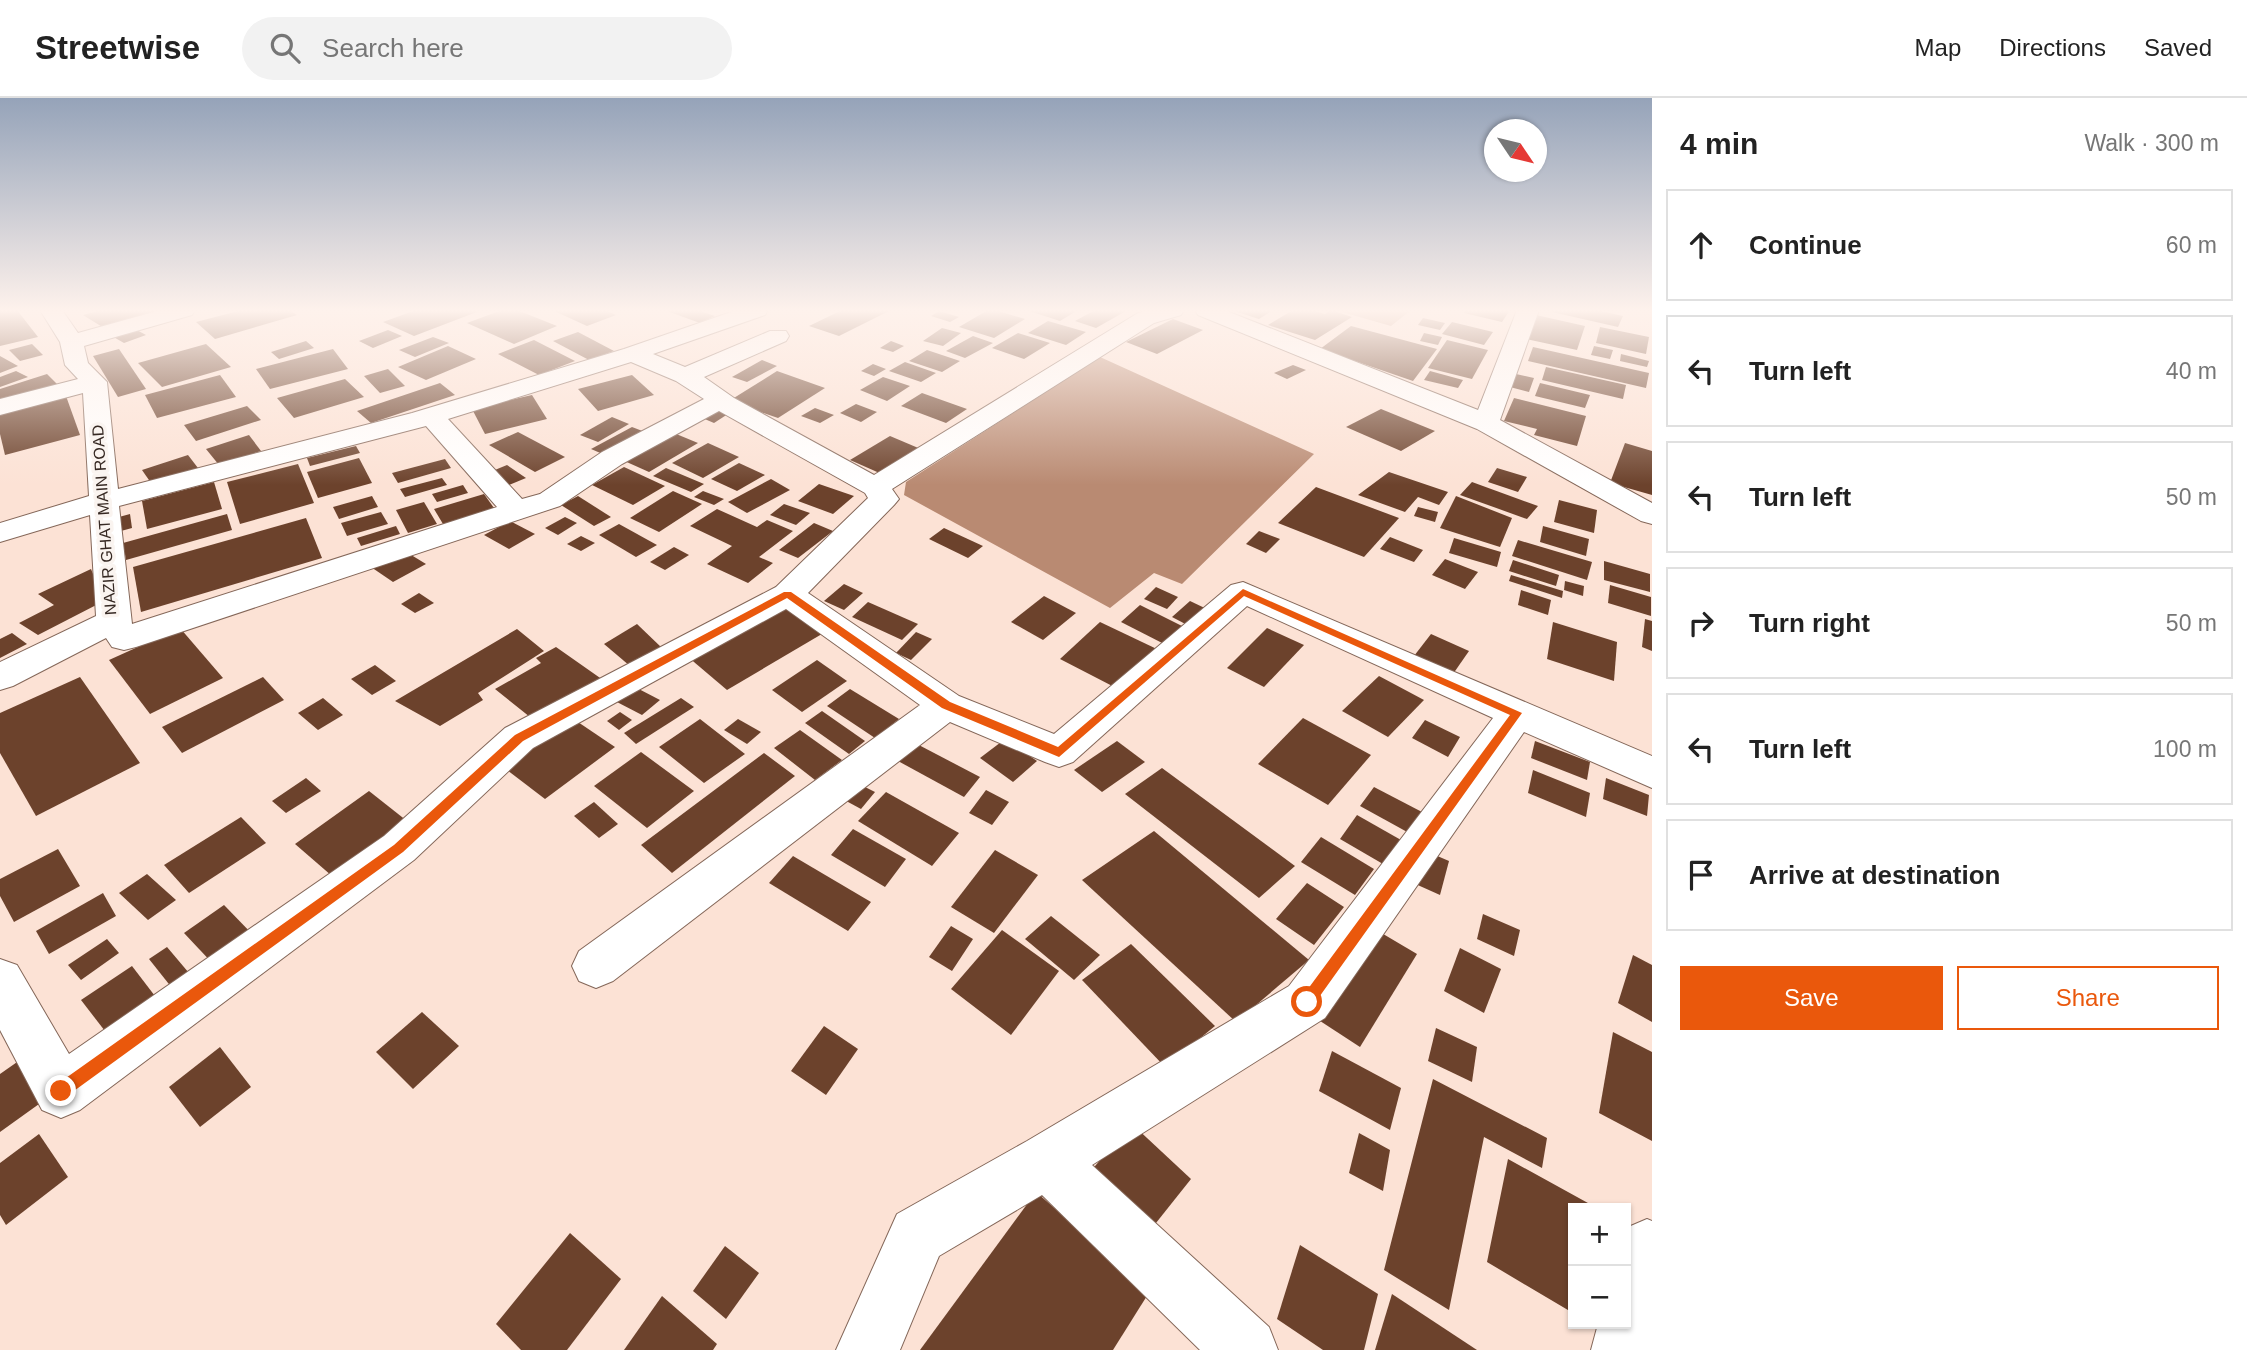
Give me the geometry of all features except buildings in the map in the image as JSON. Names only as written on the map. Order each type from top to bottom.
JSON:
[{"type":"street","points":[[80,368],[94,382]]},
{"type":"street","points":[[0,533],[103,502],[431,416],[585,368]]},
{"type":"street","points":[[113,621],[124,639],[550,500],[612,458],[722,399],[685,376],[667,368]]},
{"type":"street","points":[[685,376],[703,368]]},
{"type":"street","points":[[876,486],[1065,368]]},
{"type":"street","points":[[1350,368],[1486,424],[1652,515]]},
{"type":"street","points":[[1486,424],[1506,368]]},
{"type":"street","points":[[0,407],[94,382]]},
{"type":"street","name":"NAZIR GHAT MAIN ROAD","points":[[0,677],[113,621],[94,382]]},
{"type":"street","points":[[0,981],[61,1091],[399,848],[519,738],[788,594],[884,499],[876,486],[719,400]]},
{"type":"street","points":[[431,416],[516,511]]},
{"type":"street","points":[[788,594],[946,705],[1059,752],[1243,592],[1652,773]]},
{"type":"street","points":[[597,966],[946,705]]},
{"type":"street","points":[[868,1350],[918,1235],[1047,1161],[1307,1002],[1517,713]]},
{"type":"street","points":[[1047,1161],[1246,1350]]},
{"type":"street","points":[[1623,1350],[1647,1249]]},
{"type":"shaded area","points":[[1082,368],[1125,368],[1314,454],[1182,584],[1154,573],[1110,608],[904,495],[906,482]]},
{"type":"route","points":[[61,1091],[399,848],[519,738],[788,594],[946,705],[1059,752],[1243,592],[1517,713],[1307,1002]]}]
